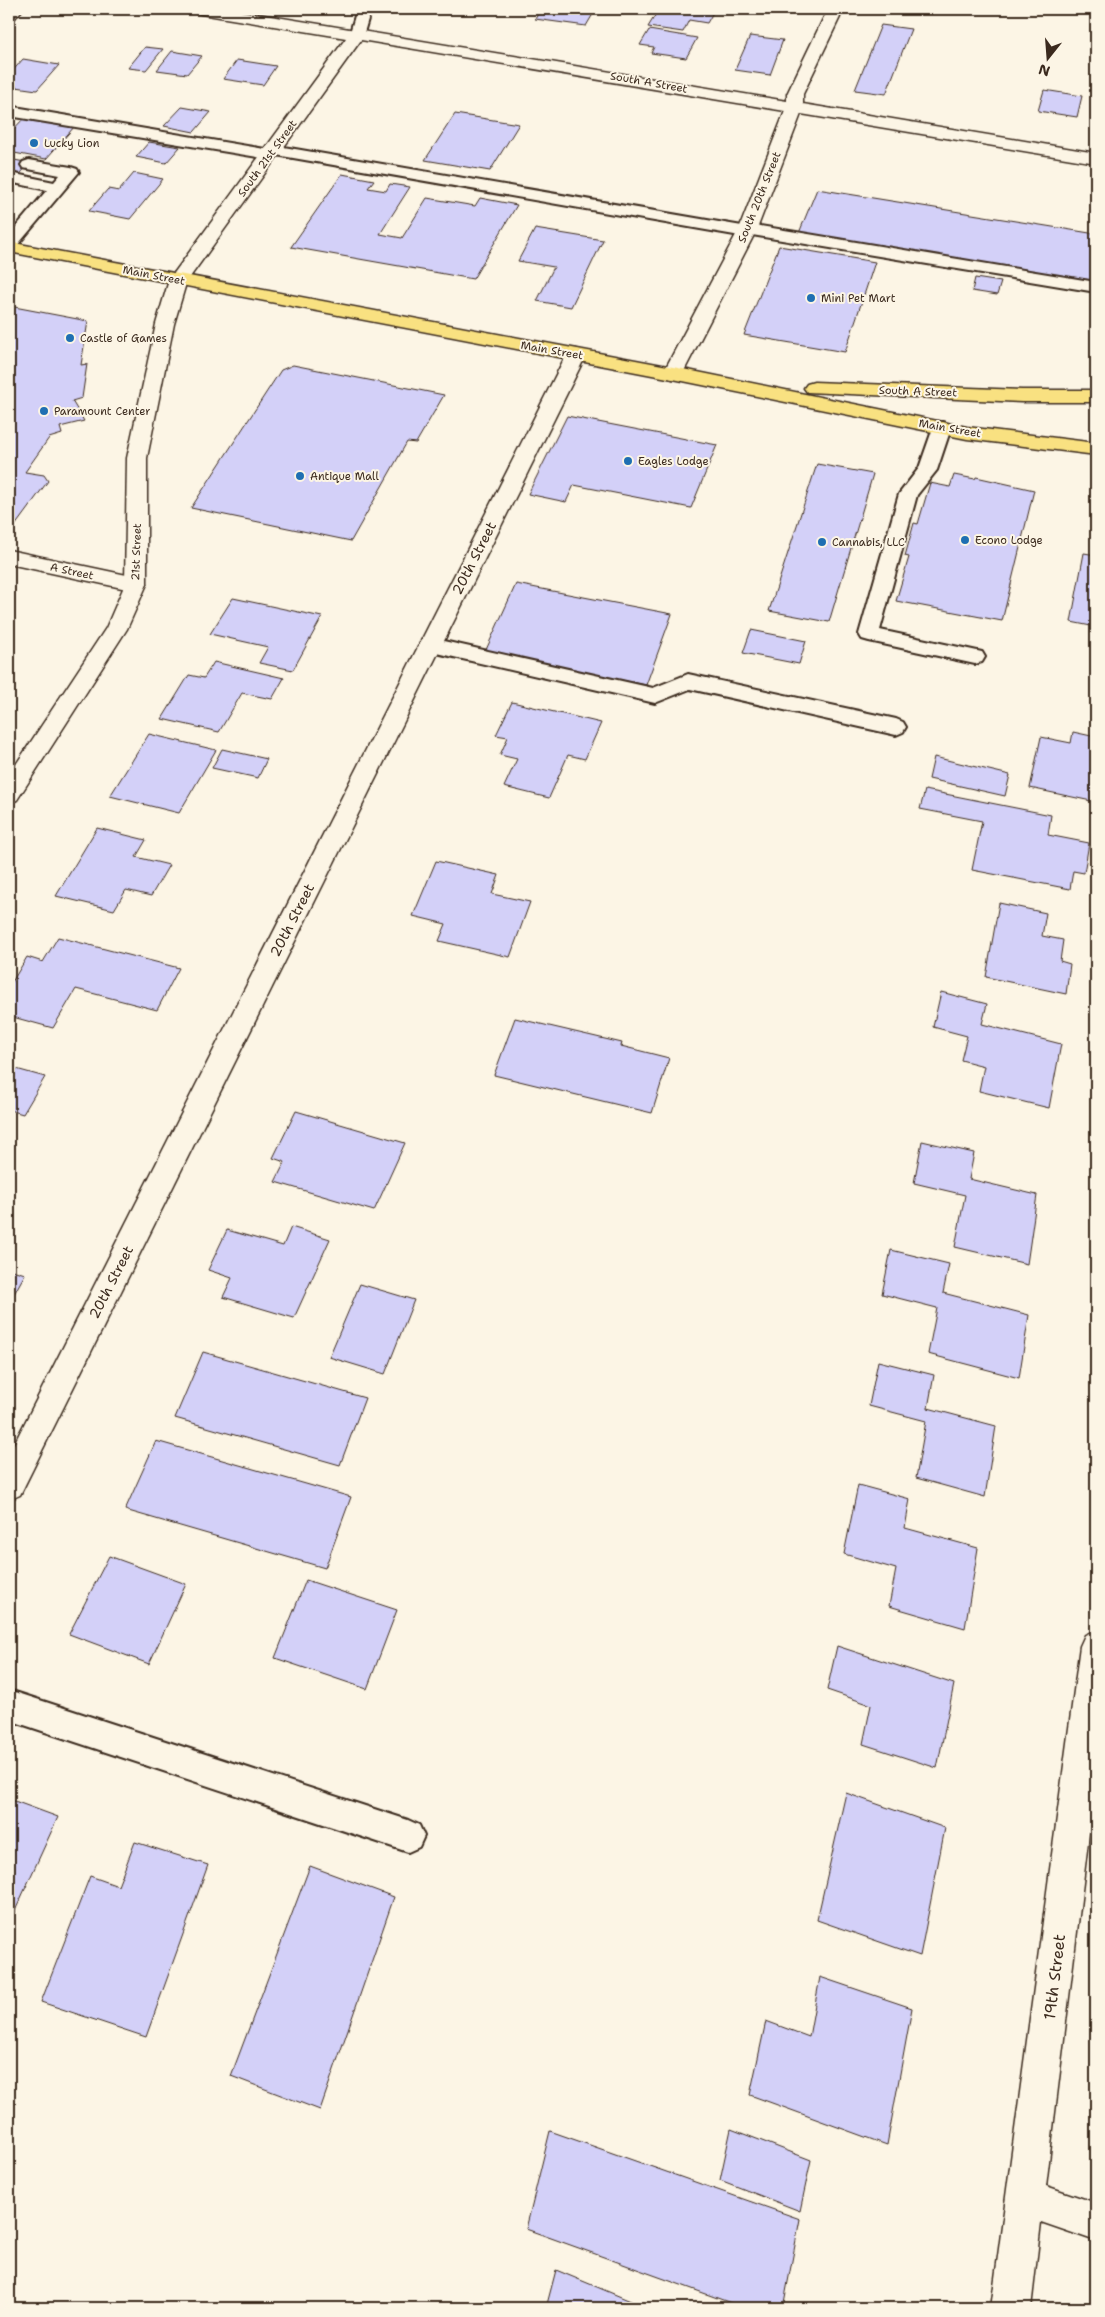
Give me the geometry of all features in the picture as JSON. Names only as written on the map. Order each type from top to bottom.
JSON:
[{"type":"main road","name":"Main Street","points":[[9,246],[178,280],[576,354],[942,428],[1096,449]]},
{"type":"main road","name":"South A Street","points":[[740,386],[1022,396],[1096,396]]},
{"type":"street","points":[[9,15],[15,9]]},
{"type":"street","name":"South A Street","points":[[200,9],[356,36],[602,74],[1096,158]]},
{"type":"street","name":"South 20th Street","points":[[673,373],[747,231],[795,108],[795,94],[832,17]]},
{"type":"street","name":"South 21st Street","points":[[178,280],[356,36]]},
{"type":"street","name":"21st Street","points":[[9,794],[116,629],[136,584],[138,458],[165,324],[178,280]]},
{"type":"street","name":"20th Street","points":[[9,1485],[576,354]]},
{"type":"street","name":"A Street","points":[[9,557],[136,584]]},
{"type":"street","name":"19th Street","points":[[1011,2308],[1096,1646]]},
{"type":"street","points":[[1026,2198],[1096,2222]]},
{"type":"lane","points":[[356,36],[364,9]]},
{"type":"lane","points":[[9,111],[1096,287]]},
{"type":"lane","points":[[9,246],[71,172],[29,165]]},
{"type":"lane","points":[[15,180],[58,187]]},
{"type":"lane","points":[[28,198],[47,201]]},
{"type":"lane","points":[[942,428],[928,470],[908,494],[869,634],[975,657]]},
{"type":"lane","points":[[430,645],[655,696],[688,681],[896,727]]},
{"type":"lane","points":[[9,1705],[408,1836]]},
{"type":"building","points":[[541,9],[596,9],[586,26],[535,19]]},
{"type":"building","points":[[659,9],[689,13],[691,9],[715,9],[707,23],[689,20],[683,32],[648,27]]},
{"type":"building","points":[[881,25],[911,29],[886,94],[855,90]]},
{"type":"building","points":[[649,30],[697,38],[686,58],[651,53],[654,47],[640,45]]},
{"type":"building","points":[[750,36],[783,40],[770,75],[735,70]]},
{"type":"building","points":[[145,47],[163,49],[146,70],[128,68]]},
{"type":"building","points":[[172,51],[202,56],[187,74],[157,70]]},
{"type":"building","points":[[23,59],[59,65],[37,90],[9,86],[9,75]]},
{"type":"building","points":[[237,60],[276,66],[263,85],[223,79]]},
{"type":"building","points":[[1044,90],[1082,96],[1077,117],[1038,111]]},
{"type":"building","points":[[182,107],[211,112],[194,132],[164,126]]},
{"type":"building","points":[[455,114],[519,124],[490,171],[425,160]]},
{"type":"building","name":"Lucky Lion","points":[[25,117],[75,126],[46,159],[9,152],[9,134]]},
{"type":"building","points":[[149,142],[180,147],[166,163],[136,157]]},
{"type":"building","points":[[9,159],[30,163],[9,186]]},
{"type":"building","points":[[134,173],[163,179],[130,219],[89,211],[108,189],[119,191]]},
{"type":"building","points":[[342,174],[374,180],[368,188],[386,191],[390,184],[410,187],[380,234],[402,238],[427,198],[475,206],[480,198],[517,205],[473,279],[291,247]]},
{"type":"building","points":[[817,189],[1096,234],[1096,283],[799,233]]},
{"type":"building","points":[[535,229],[603,240],[571,307],[537,301],[554,267],[518,261]]},
{"type":"building","name":"Mini Pet Mart","points":[[779,246],[875,262],[845,352],[744,335]]},
{"type":"building","points":[[975,278],[1001,282],[997,295],[972,291]]},
{"type":"building","name":"Paramount Center","points":[[9,306],[88,321],[81,365],[87,364],[82,398],[72,401],[84,421],[60,427],[62,434],[49,438],[25,472],[44,475],[48,481],[12,530],[9,529]]},
{"type":"building","name":"Antique Mall","points":[[293,365],[444,395],[416,443],[407,442],[351,541],[191,508],[281,370]]},
{"type":"building","name":"Eagles Lodge","points":[[567,416],[717,445],[691,508],[574,485],[566,502],[528,494]]},
{"type":"building","name":"Cannabis, LLC","points":[[817,464],[873,474],[829,622],[769,611]]},
{"type":"building","name":"Econo Lodge","points":[[954,475],[975,479],[976,477],[1034,490],[1002,621],[896,601],[909,557],[905,556],[914,523],[918,524],[930,483],[950,487]]},
{"type":"building","points":[[1084,553],[1096,555],[1096,627],[1071,622]]},
{"type":"building","points":[[516,584],[672,614],[646,685],[485,652]]},
{"type":"building","points":[[233,598],[322,617],[293,670],[259,663],[268,647],[210,634]]},
{"type":"building","points":[[751,630],[806,641],[799,664],[743,653]]},
{"type":"building","points":[[214,662],[284,678],[272,699],[242,693],[219,732],[162,719],[189,675],[204,678]]},
{"type":"building","points":[[512,702],[601,723],[585,759],[568,755],[549,798],[504,787],[517,759],[500,755],[508,737],[496,735]]},
{"type":"building","points":[[1073,732],[1096,737],[1096,802],[1030,788],[1041,737],[1071,743]]},
{"type":"building","points":[[149,734],[216,750],[179,813],[110,796]]},
{"type":"building","points":[[222,749],[267,759],[258,778],[212,768]]},
{"type":"building","points":[[934,757],[1010,775],[1005,796],[929,779]]},
{"type":"building","points":[[925,790],[1051,815],[1048,835],[1089,843],[1084,873],[1073,871],[1070,889],[972,870],[982,821],[920,809]]},
{"type":"building","points":[[97,828],[146,840],[136,857],[169,865],[151,896],[126,890],[114,910],[56,896]]},
{"type":"building","points":[[436,861],[499,875],[492,894],[530,902],[510,957],[439,941],[446,924],[413,916]]},
{"type":"building","points":[[999,903],[1046,913],[1042,936],[1063,940],[1060,961],[1070,964],[1066,994],[986,977]]},
{"type":"building","points":[[58,937],[179,968],[157,1010],[76,989],[53,1028],[9,1016],[9,987],[27,957],[43,962]]},
{"type":"building","points":[[941,992],[987,1004],[982,1024],[1061,1044],[1049,1108],[979,1091],[984,1066],[961,1060],[967,1036],[933,1027]]},
{"type":"building","points":[[515,1018],[622,1043],[621,1046],[669,1058],[652,1113],[494,1075]]},
{"type":"building","points":[[9,1067],[45,1077],[23,1114],[9,1110]]},
{"type":"building","points":[[296,1111],[405,1143],[374,1211],[275,1182],[285,1162],[273,1158]]},
{"type":"building","points":[[922,1141],[974,1153],[969,1179],[1037,1195],[1027,1264],[955,1247],[965,1195],[914,1183]]},
{"type":"building","points":[[291,1227],[330,1239],[294,1318],[223,1297],[232,1278],[208,1270],[227,1230],[283,1246]]},
{"type":"building","points":[[891,1250],[949,1264],[943,1293],[1029,1315],[1019,1378],[928,1354],[937,1308],[882,1294]]},
{"type":"building","points":[[9,1269],[25,1274],[9,1303]]},
{"type":"building","points":[[360,1284],[414,1300],[385,1374],[329,1357]]},
{"type":"building","points":[[203,1352],[365,1398],[340,1465],[175,1418]]},
{"type":"building","points":[[878,1361],[934,1375],[928,1408],[996,1426],[985,1497],[916,1478],[926,1421],[869,1406]]},
{"type":"building","points":[[156,1441],[351,1497],[325,1568],[125,1510]]},
{"type":"building","points":[[858,1485],[910,1499],[905,1528],[978,1548],[965,1628],[889,1606],[896,1569],[844,1554]]},
{"type":"building","points":[[109,1556],[186,1584],[149,1664],[69,1634]]},
{"type":"building","points":[[306,1580],[397,1610],[367,1689],[275,1658]]},
{"type":"building","points":[[837,1646],[954,1684],[937,1768],[863,1744],[871,1705],[827,1690]]},
{"type":"building","points":[[846,1793],[945,1828],[920,1956],[817,1920]]},
{"type":"building","points":[[9,1799],[58,1817],[9,1924]]},
{"type":"building","points":[[135,1842],[208,1865],[146,2037],[41,2002],[90,1876],[118,1886]]},
{"type":"building","points":[[310,1866],[394,1897],[320,2110],[231,2076]]},
{"type":"building","points":[[820,1977],[912,2008],[887,2145],[750,2095],[766,2021],[809,2037]]},
{"type":"building","points":[[731,2129],[811,2160],[800,2211],[720,2180]]},
{"type":"building","points":[[550,2131],[800,2219],[783,2308],[745,2308],[526,2229]]},
{"type":"building","points":[[556,2270],[638,2304],[637,2308],[546,2308]]},
{"type":"place","name":"Lucky Lion","points":[[34,143]]},
{"type":"place","name":"Mini Pet Mart","points":[[811,298]]},
{"type":"place","name":"Castle of Games","points":[[70,338]]},
{"type":"place","name":"Paramount Center","points":[[44,411]]},
{"type":"place","name":"Eagles Lodge","points":[[628,461]]},
{"type":"place","name":"Antique Mall","points":[[300,476]]},
{"type":"place","name":"Econo Lodge","points":[[965,540]]},
{"type":"place","name":"Cannabis, LLC","points":[[822,542]]}]
